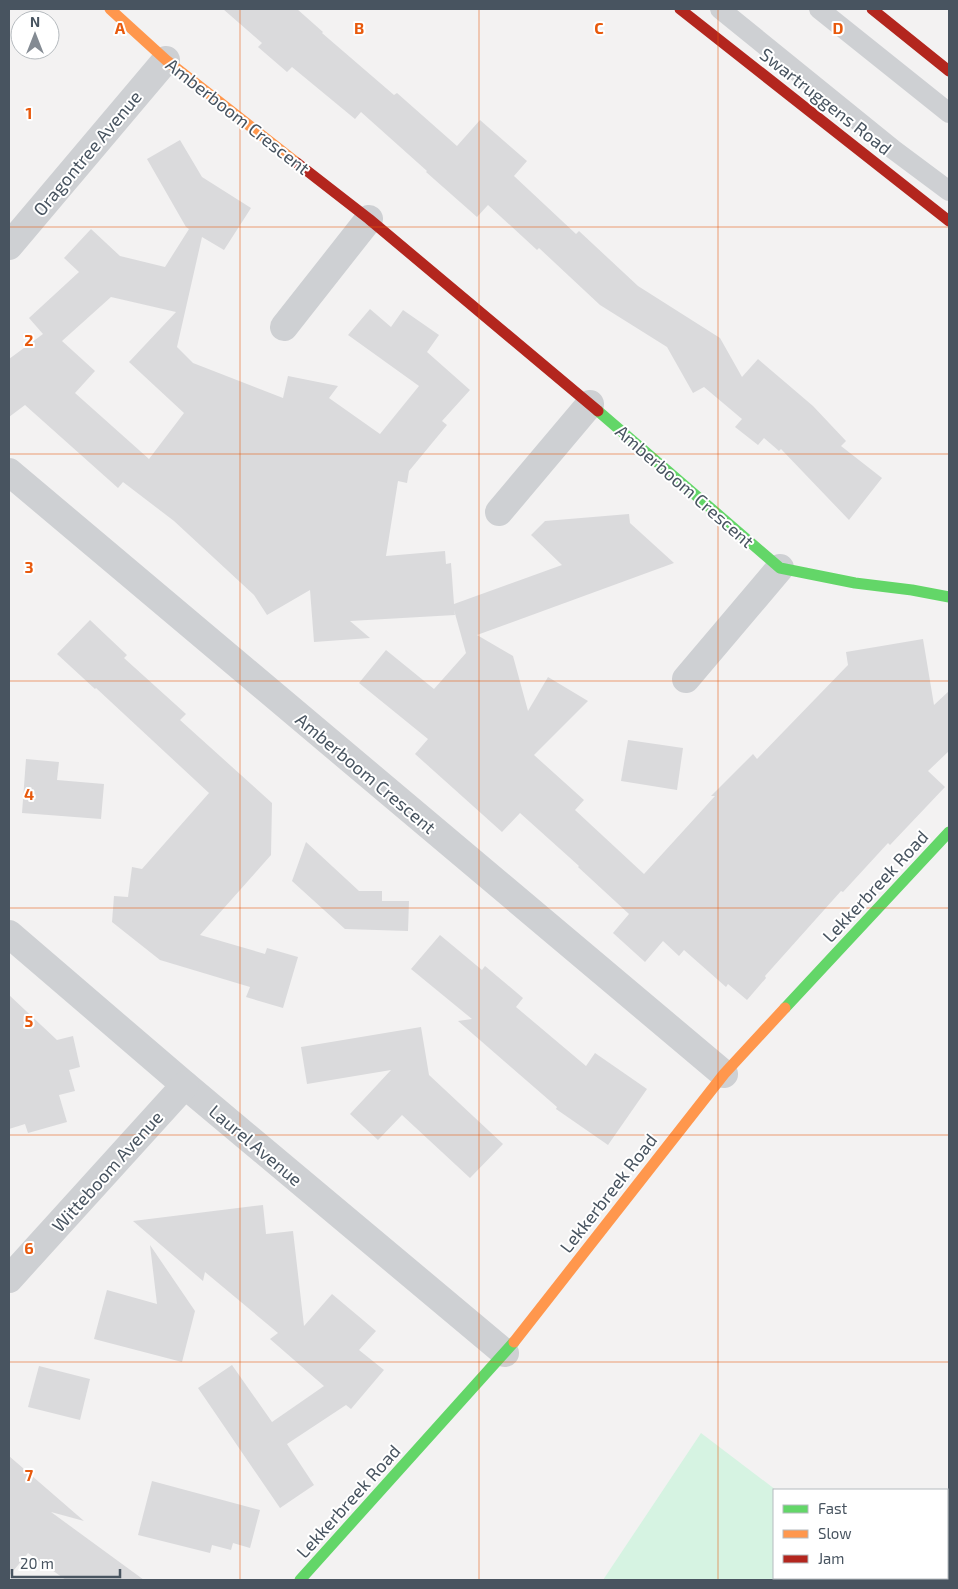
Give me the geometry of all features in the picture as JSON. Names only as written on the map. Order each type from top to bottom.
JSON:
[{"type":"street","name":"Amberboom Crescent","points":[[110,9],[166,60],[369,219],[590,404],[780,568],[856,583],[949,597]]},
{"type":"street","name":"Swartruggens Road","points":[[680,9],[949,221]]},
{"type":"street","points":[[872,9],[949,71]]},
{"type":"street","name":"Oragontree Avenue","points":[[9,246],[166,60]]},
{"type":"street","points":[[284,327],[369,219]]},
{"type":"street","points":[[499,512],[590,404]]},
{"type":"street","name":"Amberboom Crescent","points":[[9,472],[724,1074]]},
{"type":"street","points":[[686,679],[780,568]]},
{"type":"street","name":"Lekkerbreek Road","points":[[300,1580],[505,1353],[724,1074],[949,832]]},
{"type":"street","name":"Laurel Avenue","points":[[9,934],[185,1085],[505,1353]]},
{"type":"street","name":"Witteboom Avenue","points":[[9,1279],[185,1085]]},
{"type":"lane","points":[[720,9],[894,150],[949,191]]},
{"type":"lane","points":[[819,9],[949,113]]},
{"type":"green space","points":[[701,1433],[775,1489],[773,1489],[773,1579],[896,1580],[603,1580]]},
{"type":"building","points":[[223,9],[297,9],[394,95],[397,93],[457,146],[480,120],[527,161],[514,176],[576,234],[579,231],[638,286],[720,338],[742,377],[758,359],[813,406],[846,441],[841,446],[882,478],[849,520],[781,449],[779,451],[764,438],[758,445],[735,427],[742,419],[704,387],[693,393],[667,347],[600,305],[539,248],[537,250],[488,205],[477,217],[361,112],[355,119],[292,67],[287,72],[258,47],[262,43]]},
{"type":"building","points":[[180,140],[202,177],[251,208],[224,250],[202,237],[177,347],[193,363],[283,398],[288,376],[338,386],[329,398],[380,434],[419,386],[348,335],[370,309],[391,327],[403,310],[439,335],[427,352],[470,390],[442,421],[447,425],[409,471],[407,483],[398,481],[386,556],[445,551],[446,564],[451,563],[454,604],[562,565],[531,535],[545,521],[629,514],[630,523],[674,563],[477,635],[513,656],[528,711],[548,677],[588,701],[534,755],[584,800],[575,810],[644,874],[715,796],[711,796],[753,754],[757,759],[848,665],[846,652],[923,639],[934,705],[949,691],[949,751],[928,771],[945,787],[890,845],[888,843],[843,892],[841,891],[765,976],[766,978],[747,1000],[728,984],[726,987],[684,950],[679,956],[663,941],[645,962],[613,933],[629,914],[520,813],[502,832],[415,754],[428,739],[359,683],[386,650],[434,689],[466,653],[454,610],[455,615],[350,621],[370,638],[314,642],[310,590],[267,615],[254,595],[174,521],[123,482],[118,488],[25,405],[9,417],[9,359],[43,334],[29,318],[79,272],[64,258],[91,229],[120,256],[165,267],[189,229],[186,227],[147,159]],"holes":[[[111,297],[176,312],[129,362],[184,413],[149,459],[75,393],[95,371],[62,341]]]},
{"type":"building","points":[[90,620],[127,655],[124,658],[186,714],[180,720],[272,803],[271,855],[200,935],[265,954],[267,948],[298,957],[283,1008],[246,997],[250,987],[160,960],[112,922],[114,896],[128,897],[132,867],[142,869],[209,793],[57,654]]},
{"type":"building","points":[[628,740],[683,748],[677,790],[621,781]]},
{"type":"building","points":[[26,759],[59,762],[57,780],[104,784],[101,819],[22,813]]},
{"type":"building","points":[[306,842],[359,891],[382,891],[382,901],[409,901],[408,931],[345,929],[292,881]]},
{"type":"building","points":[[440,935],[482,970],[485,966],[523,998],[516,1007],[586,1066],[595,1053],[647,1089],[608,1145],[556,1109],[557,1107],[458,1021],[472,1019],[411,969]]},
{"type":"building","points":[[9,995],[57,1040],[73,1036],[80,1067],[69,1070],[75,1091],[59,1095],[67,1122],[28,1133],[25,1124],[9,1129]]},
{"type":"building","points":[[421,1027],[429,1075],[503,1144],[470,1178],[402,1115],[378,1140],[350,1114],[391,1070],[307,1084],[301,1047]]},
{"type":"building","points":[[263,1205],[266,1234],[293,1231],[304,1326],[332,1294],[376,1331],[359,1350],[384,1370],[351,1409],[346,1405],[287,1444],[314,1485],[280,1508],[198,1388],[232,1365],[272,1422],[324,1386],[270,1339],[278,1333],[205,1272],[203,1281],[133,1221]]},
{"type":"building","points":[[150,1245],[195,1311],[182,1362],[94,1339],[107,1290],[157,1304]]},
{"type":"building","points":[[39,1366],[90,1379],[80,1420],[28,1407]]},
{"type":"building","points":[[9,1456],[84,1521],[51,1512],[144,1580],[66,1580],[28,1553],[9,1576]]},
{"type":"building","points":[[152,1481],[260,1510],[250,1548],[233,1543],[231,1550],[212,1545],[210,1553],[138,1535]]},
{"type":"traffic: fast","points":[[598,411],[780,568],[855,583],[949,597]]},
{"type":"traffic: fast","points":[[785,1008],[949,832]]},
{"type":"traffic: fast","points":[[300,1580],[514,1342]]},
{"type":"traffic: slow","points":[[110,9],[166,60],[297,163]]},
{"type":"traffic: slow","points":[[514,1342],[724,1074],[785,1008]]},
{"type":"traffic: jam","points":[[680,9],[949,221]]},
{"type":"traffic: jam","points":[[872,9],[949,71]]},
{"type":"traffic: jam","points":[[297,163],[369,219],[598,411]]}]
